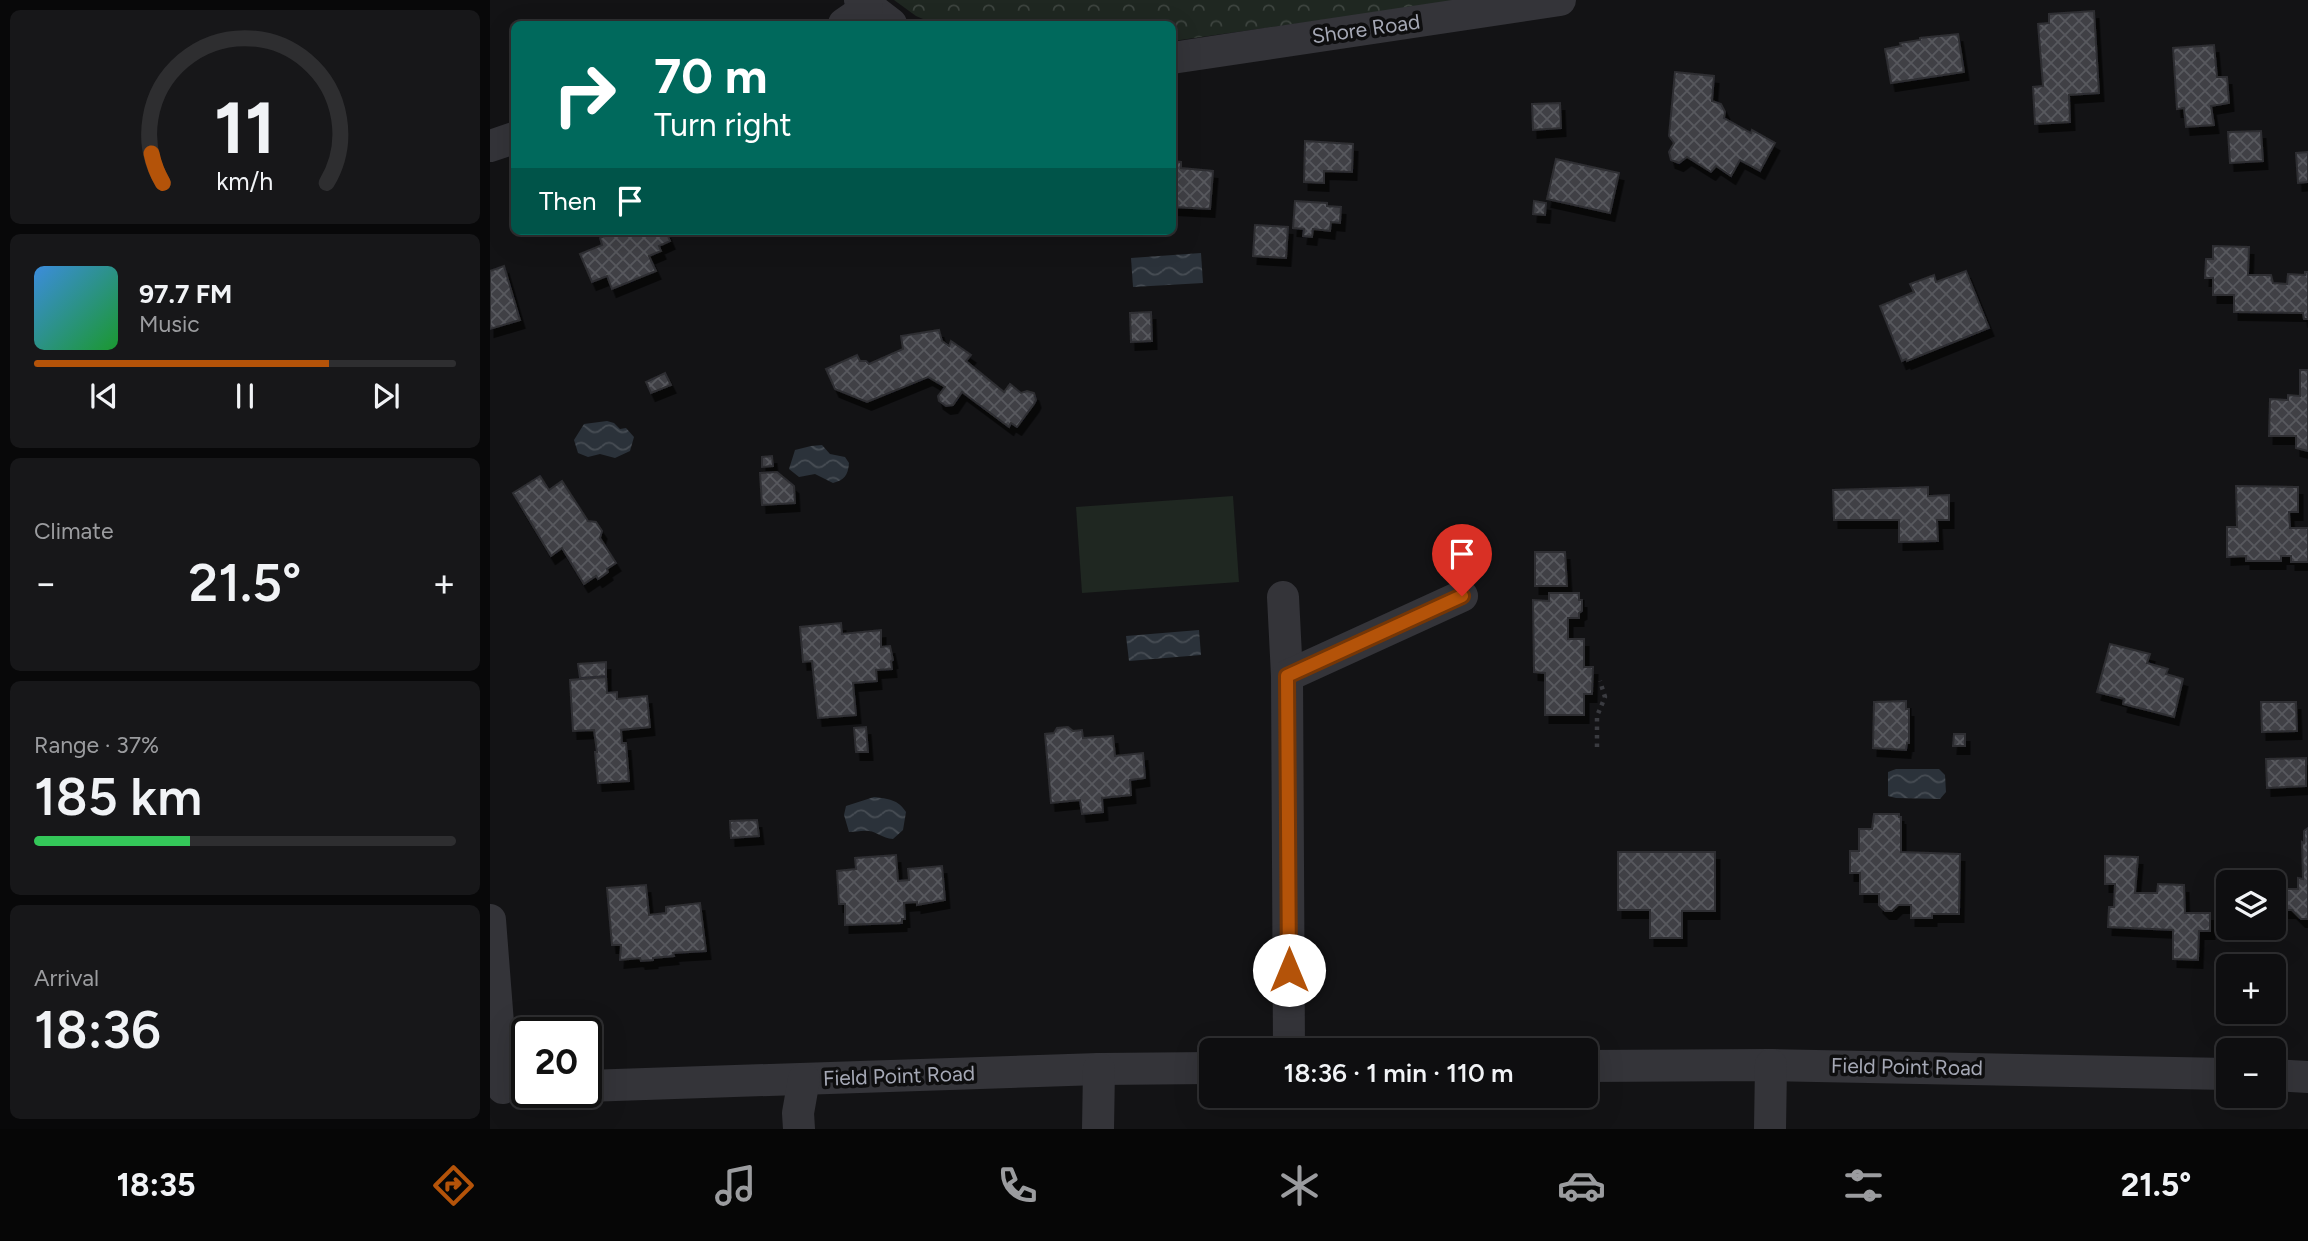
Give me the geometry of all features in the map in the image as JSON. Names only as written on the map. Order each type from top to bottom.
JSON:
[{"type":"street","name":"Shore Road","points":[[1176,57],[1560,0]]},
{"type":"street","points":[[490,146],[511,139]]},
{"type":"street","points":[[1287,676],[1462,596]]},
{"type":"street","points":[[1283,597],[1287,676],[1289,1038]]},
{"type":"street","points":[[490,920],[507,1088]]},
{"type":"street","points":[[1770,1129],[1771,1065]]},
{"type":"street","name":"Field Point Road","points":[[1598,1066],[1771,1065],[2216,1074]]},
{"type":"street","name":"Field Point Road","points":[[602,1085],[1199,1068]]},
{"type":"street","points":[[1098,1129],[1099,1069]]},
{"type":"street","points":[[2286,1076],[2308,1077]]},
{"type":"street","points":[[799,1129],[798,1113],[804,1079]]},
{"type":"path","points":[[1597,747],[1597,716],[1605,696],[1600,681]]},
{"type":"green space","points":[[894,0],[1465,0],[1176,41],[1176,21],[928,21]]},
{"type":"green space","points":[[1233,496],[1239,582],[1082,593],[1076,507]]},
{"type":"water","points":[[1201,253],[1203,283],[1133,287],[1131,258]]},
{"type":"water","points":[[607,421],[620,429],[626,428],[634,437],[630,451],[615,458],[600,454],[588,457],[578,453],[574,440],[584,424]]},
{"type":"water","points":[[822,445],[830,454],[845,457],[849,463],[843,479],[833,483],[815,474],[799,477],[789,469],[795,450]]},
{"type":"water","points":[[1199,630],[1201,655],[1129,661],[1126,636]]},
{"type":"water","points":[[1896,769],[1939,769],[1945,775],[1946,792],[1940,799],[1888,796],[1888,772]]},
{"type":"water","points":[[874,797],[896,802],[906,812],[903,830],[893,839],[869,831],[849,832],[844,815],[846,806]]},
{"type":"building","points":[[2094,11],[2099,93],[2069,95],[2070,122],[2035,124],[2033,87],[2043,86],[2038,24],[2049,23],[2049,14]]},
{"type":"building","points":[[1958,34],[1964,72],[1891,83],[1885,49],[1920,38]]},
{"type":"building","points":[[2214,45],[2217,77],[2227,77],[2229,103],[2211,106],[2214,125],[2186,127],[2184,108],[2177,109],[2173,48]]},
{"type":"building","points":[[1675,72],[1714,76],[1712,101],[1721,104],[1725,112],[1724,118],[1775,143],[1760,171],[1740,160],[1731,176],[1716,166],[1711,172],[1687,157],[1679,163],[1671,160],[1669,152],[1674,143],[1669,136]]},
{"type":"building","points":[[1560,103],[1561,128],[1533,130],[1532,104]]},
{"type":"building","points":[[2261,131],[2263,161],[2230,163],[2228,132]]},
{"type":"building","points":[[1305,141],[1353,144],[1352,172],[1324,171],[1324,183],[1304,182]]},
{"type":"building","points":[[2308,152],[2308,182],[2298,183],[2296,153]]},
{"type":"building","points":[[1556,159],[1619,173],[1610,213],[1547,199]]},
{"type":"building","points":[[1176,161],[1181,162],[1181,168],[1213,171],[1210,209],[1176,207]]},
{"type":"building","points":[[1295,201],[1327,203],[1327,206],[1341,207],[1340,223],[1331,222],[1330,231],[1313,229],[1312,237],[1303,236],[1304,229],[1293,228]]},
{"type":"building","points":[[1534,201],[1546,203],[1545,215],[1533,214]]},
{"type":"building","points":[[1255,225],[1288,227],[1286,258],[1253,256]]},
{"type":"building","points":[[607,235],[668,235],[670,241],[659,246],[661,251],[649,256],[656,271],[612,289],[607,276],[592,282],[580,254],[602,245],[600,238]]},
{"type":"building","points":[[2213,246],[2249,247],[2248,275],[2271,275],[2273,283],[2287,284],[2288,274],[2305,275],[2305,272],[2308,272],[2308,319],[2304,319],[2303,313],[2234,312],[2234,295],[2213,295],[2213,278],[2205,278],[2206,259],[2213,259]]},
{"type":"building","points":[[504,266],[520,320],[490,329],[490,271]]},
{"type":"building","points":[[1966,271],[1989,328],[1902,361],[1880,306],[1914,292],[1910,284],[1934,275],[1936,282]]},
{"type":"building","points":[[1151,312],[1152,341],[1131,342],[1130,313]]},
{"type":"building","points":[[939,330],[942,341],[949,346],[951,341],[971,355],[966,361],[1004,392],[1010,384],[1021,393],[1034,393],[1034,404],[1017,427],[1011,423],[1009,427],[962,392],[953,405],[946,406],[939,401],[938,396],[945,387],[928,377],[867,402],[835,389],[826,369],[857,355],[860,361],[869,364],[903,349],[901,336]]},
{"type":"building","points":[[2300,370],[2308,370],[2308,451],[2296,448],[2296,436],[2269,436],[2270,399],[2288,400],[2288,395],[2300,396]]},
{"type":"building","points":[[665,373],[671,385],[651,393],[646,382]]},
{"type":"building","points":[[772,456],[773,466],[762,467],[762,457]]},
{"type":"building","points":[[777,472],[794,486],[795,503],[762,505],[760,473]]},
{"type":"building","points":[[540,476],[549,490],[562,481],[588,521],[596,522],[602,531],[600,538],[616,563],[598,579],[596,576],[584,584],[562,548],[551,556],[513,493]]},
{"type":"building","points":[[2236,486],[2298,487],[2298,512],[2289,512],[2290,528],[2308,528],[2308,562],[2291,562],[2291,556],[2281,556],[2281,561],[2246,561],[2246,556],[2227,557],[2227,527],[2237,527]]},
{"type":"building","points":[[1928,487],[1928,496],[1949,495],[1949,520],[1937,520],[1938,541],[1899,542],[1899,520],[1834,520],[1833,490]]},
{"type":"building","points":[[1535,552],[1565,552],[1567,586],[1535,586]]},
{"type":"building","points":[[1549,593],[1579,593],[1579,600],[1582,600],[1579,618],[1568,618],[1568,639],[1584,639],[1584,667],[1593,667],[1592,694],[1584,694],[1584,715],[1545,715],[1545,673],[1534,672],[1533,600],[1549,601]]},
{"type":"building","points":[[841,623],[842,634],[881,630],[881,647],[890,646],[892,669],[876,670],[877,681],[853,683],[856,715],[818,718],[812,661],[803,662],[800,627]]},
{"type":"building","points":[[2110,644],[2150,654],[2147,663],[2168,669],[2166,674],[2183,679],[2174,717],[2123,704],[2124,699],[2097,692]]},
{"type":"building","points":[[606,662],[606,676],[580,678],[578,664]]},
{"type":"building","points":[[606,677],[607,693],[617,692],[617,699],[647,696],[650,727],[621,730],[622,743],[626,743],[629,781],[598,783],[594,730],[573,731],[570,680]]},
{"type":"building","points":[[1906,701],[1906,709],[1909,709],[1909,743],[1906,750],[1873,748],[1874,702]]},
{"type":"building","points":[[2261,702],[2296,702],[2297,731],[2262,732]]},
{"type":"building","points":[[866,727],[868,752],[856,752],[854,728]]},
{"type":"building","points":[[1068,727],[1073,731],[1082,730],[1083,738],[1113,736],[1115,756],[1143,753],[1145,778],[1130,780],[1131,795],[1102,798],[1103,812],[1082,814],[1080,800],[1051,803],[1045,734],[1054,733],[1057,728]]},
{"type":"building","points":[[1954,734],[1965,734],[1965,746],[1953,746]]},
{"type":"building","points":[[2306,758],[2306,786],[2267,788],[2266,759]]},
{"type":"building","points":[[1874,814],[1899,814],[1901,852],[1960,854],[1959,914],[1932,914],[1932,918],[1911,918],[1911,905],[1898,905],[1892,911],[1885,911],[1879,905],[1879,894],[1860,894],[1860,873],[1850,873],[1850,851],[1859,851],[1859,829],[1872,829]]},
{"type":"building","points":[[757,820],[759,836],[731,838],[730,821]]},
{"type":"building","points":[[2308,828],[2308,919],[2301,919],[2292,910],[2286,910],[2286,889],[2298,889],[2298,878],[2303,879],[2304,831]]},
{"type":"building","points":[[1618,852],[1715,852],[1715,911],[1682,911],[1682,938],[1650,938],[1650,910],[1618,910]]},
{"type":"building","points":[[896,855],[898,881],[909,880],[908,869],[942,866],[945,900],[917,905],[917,902],[904,903],[905,919],[902,919],[902,923],[845,925],[845,904],[839,904],[837,871],[856,869],[855,858]]},
{"type":"building","points":[[2105,856],[2138,857],[2135,893],[2157,893],[2158,884],[2184,885],[2185,913],[2210,913],[2210,931],[2199,931],[2198,960],[2173,959],[2173,930],[2108,927],[2109,907],[2114,907],[2115,884],[2105,884]]},
{"type":"building","points":[[646,885],[649,915],[666,913],[666,907],[700,903],[706,951],[673,953],[674,956],[653,960],[620,960],[621,945],[612,945],[607,888]]},
{"type":"route","points":[[1289,970],[1287,676],[1462,596]]}]
